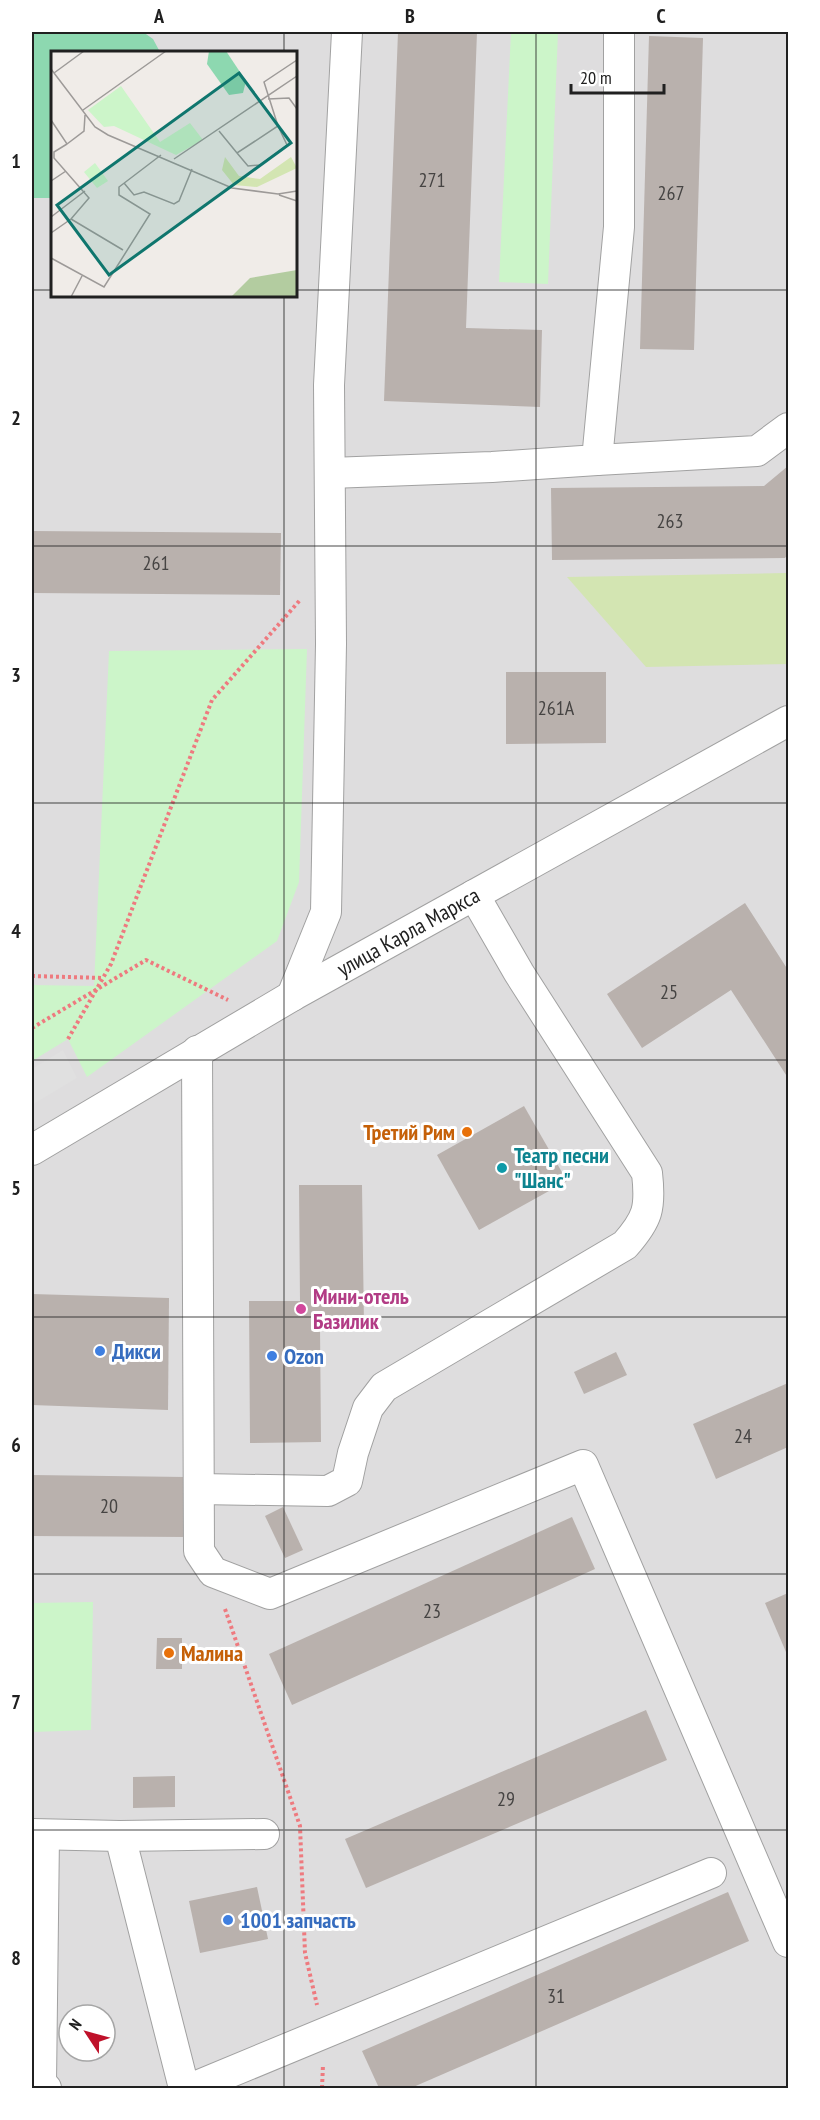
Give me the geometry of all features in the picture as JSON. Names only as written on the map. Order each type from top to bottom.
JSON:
[{"type":"street","points":[[292,996],[326,912],[331,644],[329,385],[347,32]]},
{"type":"street","points":[[597,460],[619,227],[619,32]]},
{"type":"street","points":[[330,473],[492,467],[757,451],[789,428]]},
{"type":"street","name":"улица Карла Маркса","points":[[32,1150],[292,996],[789,721]]},
{"type":"street","points":[[199,1489],[328,1491],[347,1481],[353,1453],[368,1408],[384,1387],[625,1245],[641,1227],[650,1201],[647,1173],[519,973],[474,895]]},
{"type":"street","points":[[197,1052],[200,1551],[213,1572],[270,1594],[584,1465],[789,1942]]},
{"type":"street","points":[[46,2088],[41,2083],[38,1834],[120,1836],[264,1834]]},
{"type":"street","points":[[120,1836],[184,2088]]},
{"type":"street","points":[[192,2088],[711,1872]]},
{"type":"path","points":[[68,1039],[111,964],[212,700],[330,565]]},
{"type":"path","points":[[32,1028],[146,960],[260,1015]]},
{"type":"path","points":[[32,976],[103,978]]},
{"type":"path","points":[[213,1572],[300,1826],[305,1953],[324,2034]]},
{"type":"shaded area","points":[[32,32],[788,32],[788,2088],[32,2088]]},
{"type":"shaded area","points":[[63,1050],[77,1078],[32,1105],[32,1069]]},
{"type":"green space","points":[[32,32],[143,32],[153,39],[159,51],[51,51],[51,198],[32,198]]},
{"type":"green space","points":[[511,32],[558,32],[548,284],[499,282]]},
{"type":"green space","points":[[788,571],[788,664],[646,667],[567,577],[786,573]]},
{"type":"green space","points":[[307,649],[299,882],[277,941],[87,1077],[68,1039],[32,1061],[32,985],[94,986],[109,651]]},
{"type":"green space","points":[[93,1602],[91,1730],[32,1732],[32,1603]]},
{"type":"building","points":[[398,32],[477,32],[466,328],[542,330],[540,407],[384,401]]},
{"type":"building","points":[[649,36],[703,38],[694,350],[640,349]]},
{"type":"building","points":[[788,466],[788,554],[785,558],[552,560],[551,488],[764,486]]},
{"type":"building","points":[[32,531],[281,533],[280,595],[32,593]]},
{"type":"building","points":[[506,672],[606,672],[606,743],[506,744]]},
{"type":"building","points":[[745,903],[788,970],[788,1078],[731,990],[642,1048],[607,994]]},
{"type":"building","name":"Театр песни \"Шанс\"","points":[[524,1106],[567,1181],[479,1230],[437,1155]]},
{"type":"building","points":[[299,1185],[362,1185],[364,1326],[320,1327],[321,1442],[250,1443],[249,1301],[300,1301]]},
{"type":"building","name":"Дикси","points":[[32,1294],[169,1298],[168,1410],[32,1405]]},
{"type":"building","points":[[616,1352],[627,1375],[584,1394],[574,1372]]},
{"type":"building","points":[[788,1383],[788,1447],[716,1479],[693,1424]]},
{"type":"building","points":[[32,1475],[186,1477],[186,1537],[32,1536]]},
{"type":"building","points":[[283,1507],[303,1550],[285,1558],[265,1516]]},
{"type":"building","points":[[572,1517],[595,1569],[292,1705],[269,1654]]},
{"type":"building","points":[[788,1593],[788,1651],[786,1652],[765,1603]]},
{"type":"building","name":"Малина","points":[[157,1638],[182,1638],[182,1669],[156,1669]]},
{"type":"building","points":[[646,1710],[667,1760],[366,1888],[345,1839]]},
{"type":"building","points":[[175,1776],[175,1807],[133,1808],[133,1777]]},
{"type":"building","name":"1001 запчасть","points":[[257,1887],[268,1939],[200,1953],[189,1901]]},
{"type":"building","points":[[728,1892],[749,1941],[411,2088],[379,2088],[362,2051]]},
{"type":"place","name":"Третий Рим","points":[[467,1132]]},
{"type":"place","name":"Театр песни \"Шанс\"","points":[[502,1168]]},
{"type":"place","name":"Мини-отель Базилик","points":[[301,1309]]},
{"type":"place","name":"Дикси","points":[[100,1351]]},
{"type":"place","name":"Ozon","points":[[272,1356]]},
{"type":"place","name":"Малина","points":[[169,1653]]},
{"type":"place","name":"1001 запчасть","points":[[228,1920]]}]
